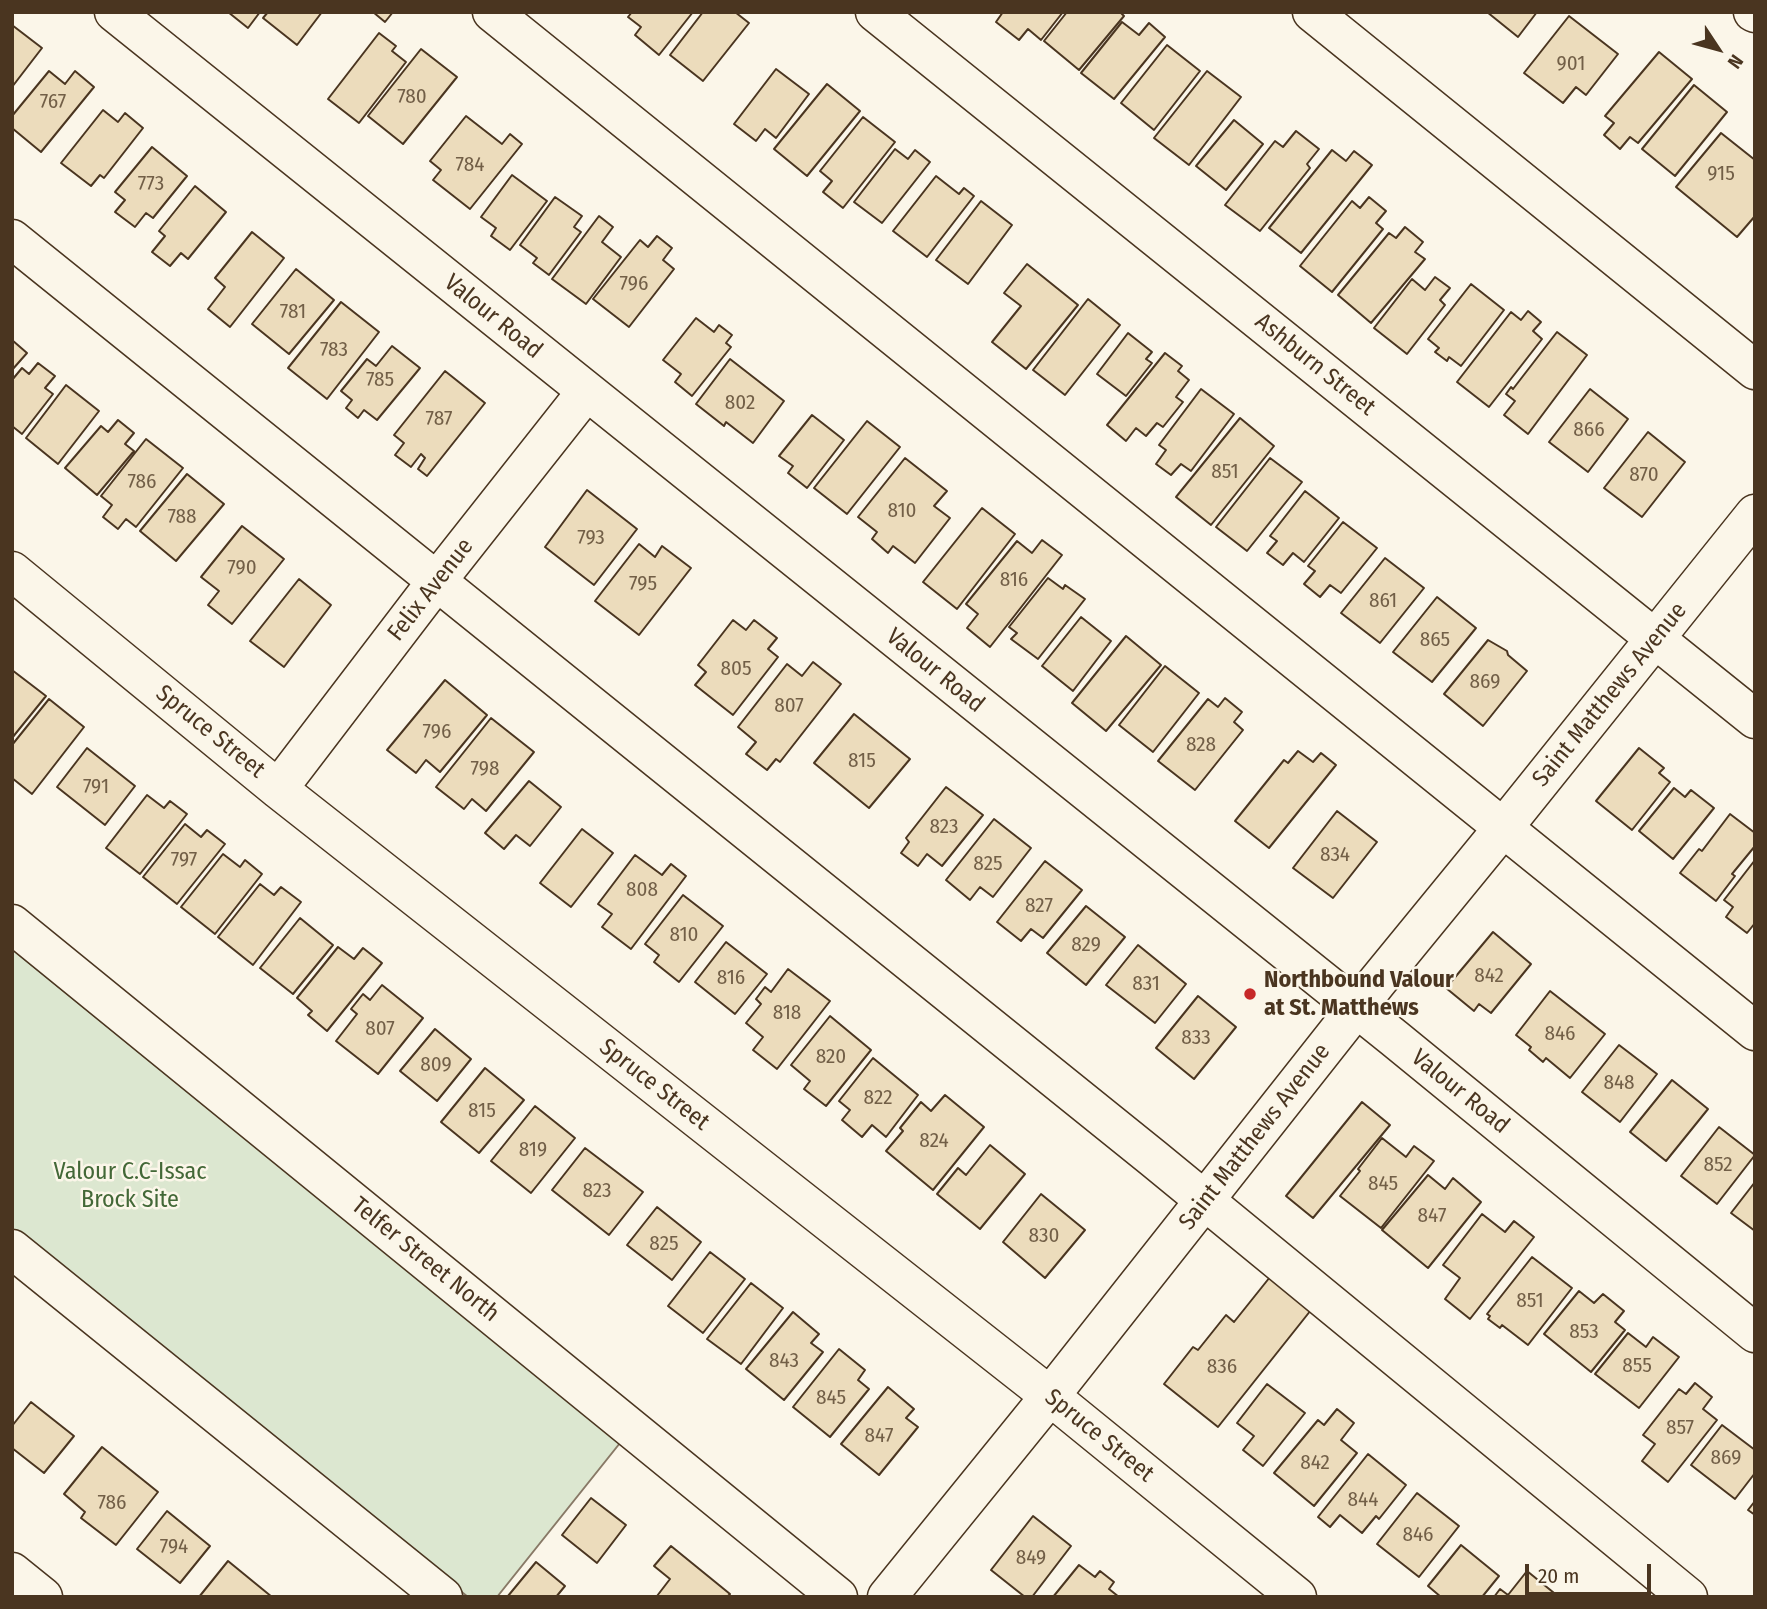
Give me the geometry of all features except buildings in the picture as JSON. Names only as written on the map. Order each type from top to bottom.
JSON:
[{"type":"street","name":"Valour Road","points":[[114,12],[1356,1008],[1755,1333]]},
{"type":"street","points":[[492,12],[1755,1031]]},
{"type":"street","name":"Ashburn Street","points":[[874,12],[1755,719]]},
{"type":"street","points":[[1312,12],[1755,370]]},
{"type":"street","points":[[12,239],[1205,1200],[1688,1597]]},
{"type":"street","name":"Felix Avenue","points":[[278,789],[586,392]]},
{"type":"street","name":"Saint Matthews Avenue","points":[[887,1597],[1050,1396],[1356,1008],[1755,514]]},
{"type":"street","name":"Spruce Street","points":[[12,571],[278,789],[1050,1396],[1297,1597]]},
{"type":"street","name":"Telfer Street North","points":[[12,924],[838,1597]]},
{"type":"street","points":[[12,1249],[443,1597]]},
{"type":"street","points":[[12,1572],[43,1597]]},
{"type":"green space","name":"Valour C.C-Issac Brock Site","points":[[12,949],[620,1443],[497,1597],[468,1597],[12,1231]]},
{"type":"place","name":"Northbound Valour at St. Matthews","points":[[1250,994]]}]
